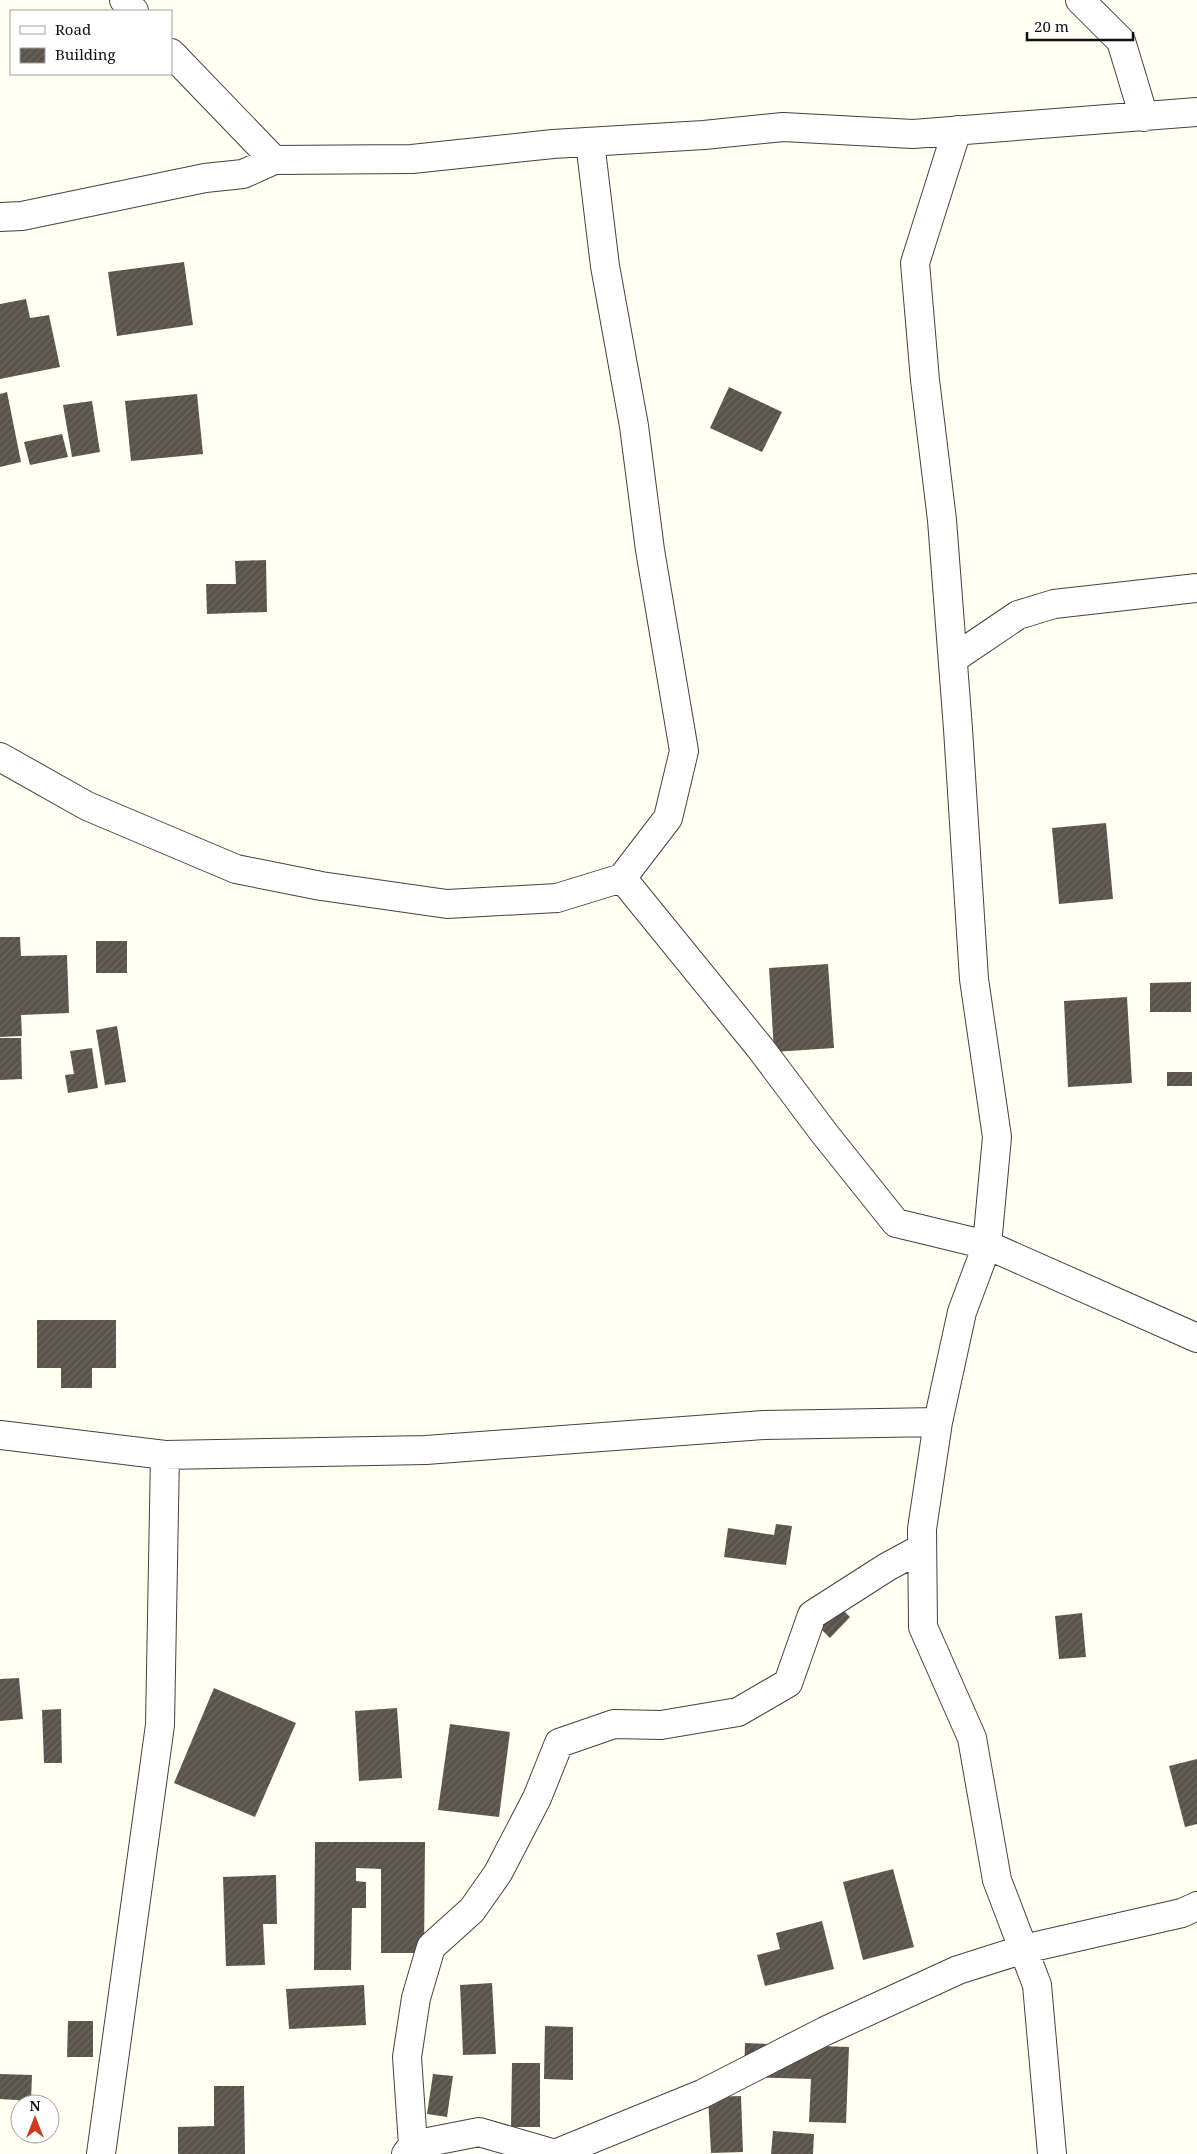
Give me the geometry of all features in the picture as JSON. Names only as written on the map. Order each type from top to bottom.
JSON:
[{"type":"street","points":[[124,0],[133,10]]},
{"type":"street","points":[[1080,0],[1121,41],[1144,117]]},
{"type":"street","points":[[172,54],[274,160]]},
{"type":"street","points":[[0,217],[22,216],[205,178],[243,174],[274,160],[412,159],[590,142],[783,127],[913,134],[1197,112]]},
{"type":"street","points":[[957,130],[914,263],[925,380],[942,520],[974,978],[997,1137],[987,1245],[962,1312],[938,1422],[922,1529],[924,1627],[972,1738],[997,1880],[1038,1985],[1052,2154]]},
{"type":"street","points":[[0,757],[87,806],[236,869],[321,886],[447,904],[557,898],[622,878],[668,818],[684,751],[650,550],[634,426],[605,266],[590,142]]},
{"type":"street","points":[[953,659],[1018,615],[1054,604],[1197,588]]},
{"type":"street","points":[[622,878],[761,1049],[824,1133],[896,1223],[987,1245],[1197,1338]]},
{"type":"street","points":[[0,1435],[165,1455],[426,1450],[764,1425],[938,1422]]},
{"type":"street","points":[[101,2154],[160,1725],[165,1455]]},
{"type":"street","points":[[922,1548],[887,1567],[812,1615],[788,1684],[738,1712],[661,1725],[614,1724],[559,1742],[538,1798],[498,1873],[472,1910],[431,1947],[416,1998],[408,2057],[410,2149],[479,2132],[555,2154],[702,2094],[825,2031],[958,1970],[1024,1949],[1182,1912],[1197,1906]]},
{"type":"building","points":[[184,262],[193,325],[117,336],[108,272]]},
{"type":"building","points":[[26,299],[30,318],[49,315],[60,367],[0,379],[0,304]]},
{"type":"building","points":[[729,387],[782,412],[762,452],[710,428]]},
{"type":"building","points":[[7,392],[21,462],[0,467],[0,394]]},
{"type":"building","points":[[197,394],[203,454],[131,461],[125,401]]},
{"type":"building","points":[[92,401],[100,452],[72,457],[63,405]]},
{"type":"building","points":[[62,434],[68,457],[30,465],[24,442]]},
{"type":"building","points":[[266,560],[267,612],[207,614],[206,584],[236,584],[235,561]]},
{"type":"building","points":[[1106,823],[1113,899],[1059,904],[1052,828]]},
{"type":"building","points":[[0,937],[20,937],[21,956],[67,955],[69,1013],[21,1015],[22,1036],[0,1037]]},
{"type":"building","points":[[96,941],[127,941],[127,973],[96,973]]},
{"type":"building","points":[[828,964],[834,1048],[774,1052],[769,968]]},
{"type":"building","points":[[1191,982],[1191,1012],[1150,1012],[1150,983]]},
{"type":"building","points":[[1127,997],[1132,1083],[1068,1087],[1064,1001]]},
{"type":"building","points":[[117,1026],[126,1082],[105,1085],[96,1030]]},
{"type":"building","points":[[0,1038],[21,1038],[22,1079],[0,1080]]},
{"type":"building","points":[[92,1048],[98,1088],[68,1093],[65,1075],[74,1074],[70,1051]]},
{"type":"building","points":[[1167,1072],[1192,1072],[1192,1086],[1167,1086]]},
{"type":"building","points":[[37,1320],[116,1320],[116,1368],[92,1368],[92,1388],[61,1388],[61,1368],[37,1368]]},
{"type":"building","points":[[776,1524],[792,1526],[786,1565],[724,1557],[728,1528],[774,1535]]},
{"type":"building","points":[[839,1606],[850,1617],[830,1638],[818,1626]]},
{"type":"building","points":[[1082,1613],[1086,1657],[1059,1659],[1055,1616]]},
{"type":"building","points":[[19,1678],[23,1719],[0,1721],[0,1679]]},
{"type":"building","points":[[214,1688],[296,1723],[255,1817],[174,1783]]},
{"type":"building","points":[[397,1708],[402,1778],[359,1781],[355,1711]]},
{"type":"building","points":[[61,1709],[62,1763],[44,1763],[42,1710]]},
{"type":"building","points":[[450,1724],[510,1732],[499,1817],[438,1810]]},
{"type":"building","points":[[1197,1759],[1197,1824],[1185,1827],[1169,1766]]},
{"type":"building","points":[[315,1842],[425,1842],[424,1953],[381,1953],[381,1869],[356,1868],[356,1881],[366,1882],[366,1908],[352,1908],[351,1970],[314,1970]]},
{"type":"building","points":[[893,1869],[914,1947],[863,1960],[843,1882]]},
{"type":"building","points":[[276,1875],[277,1924],[263,1924],[265,1965],[226,1966],[223,1877]]},
{"type":"building","points":[[822,1921],[834,1969],[765,1986],[757,1955],[780,1949],[776,1933]]},
{"type":"building","points":[[492,1983],[496,2054],[463,2055],[460,1985]]},
{"type":"building","points":[[364,1985],[366,2025],[289,2029],[286,1989]]},
{"type":"building","points":[[68,2021],[93,2021],[93,2057],[67,2057]]},
{"type":"building","points":[[545,2026],[573,2027],[573,2080],[544,2079]]},
{"type":"building","points":[[745,2043],[849,2047],[846,2123],[809,2122],[811,2079],[744,2077]]},
{"type":"building","points":[[512,2063],[540,2063],[540,2127],[511,2127]]},
{"type":"building","points":[[0,2074],[32,2075],[31,2094],[10,2094],[10,2100],[0,2099]]},
{"type":"building","points":[[433,2074],[453,2076],[447,2117],[427,2114]]},
{"type":"building","points":[[214,2086],[244,2086],[245,2154],[178,2154],[178,2127],[214,2126]]},
{"type":"building","points":[[741,2096],[743,2152],[711,2153],[708,2097]]},
{"type":"building","points":[[773,2131],[814,2134],[813,2154],[771,2154]]}]
